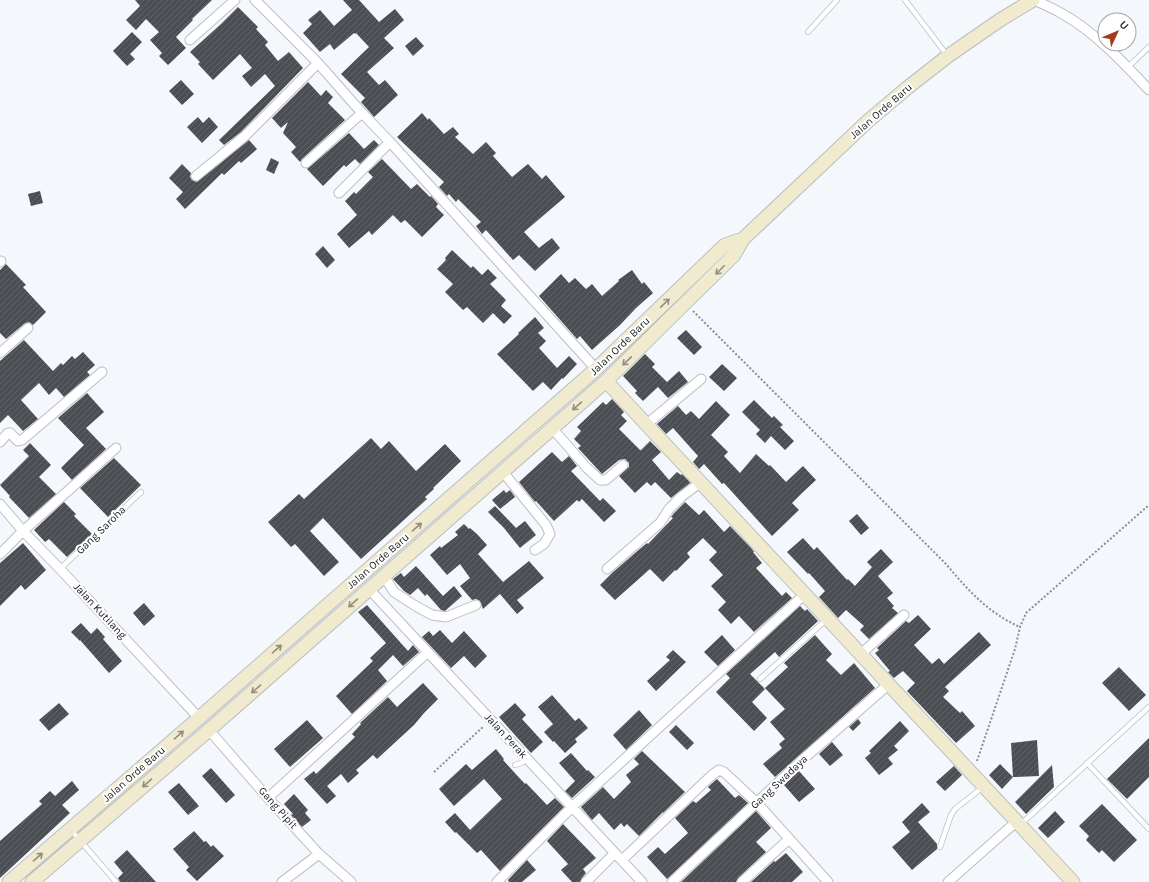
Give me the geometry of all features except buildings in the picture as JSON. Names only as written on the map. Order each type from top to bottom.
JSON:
[{"type":"main road","name":"Jalan Orde Baru","points":[[32,882],[209,730],[606,381],[734,255],[743,239],[868,121],[948,56],[1000,20],[1034,0]]},
{"type":"main road","name":"Jalan Orde Baru","points":[[9,882],[199,718],[596,369],[725,245],[743,239]]},
{"type":"main road","points":[[606,381],[702,482],[1073,882]]},
{"type":"main road","points":[[467,483],[477,494]]},
{"type":"street","points":[[190,40],[235,0]]},
{"type":"street","points":[[256,0],[318,63],[596,369]]},
{"type":"street","points":[[1034,0],[1062,14],[1098,39],[1128,67],[1149,90]]},
{"type":"street","points":[[196,176],[244,136],[318,63]]},
{"type":"street","points":[[306,162],[362,113]]},
{"type":"street","points":[[339,193],[390,142]]},
{"type":"street","points":[[0,353],[28,328]]},
{"type":"street","points":[[0,442],[8,433],[10,433],[18,441],[22,440],[102,372]]},
{"type":"street","points":[[647,424],[701,379]]},
{"type":"street","points":[[552,428],[587,468],[600,480],[606,480],[623,465]]},
{"type":"street","points":[[0,554],[23,531],[116,448]]},
{"type":"street","points":[[503,472],[546,525],[550,534],[544,544],[535,550]]},
{"type":"street","points":[[608,569],[660,524],[669,509],[681,497],[702,482]]},
{"type":"street","name":"Jalan Kutilang","points":[[0,504],[23,531],[199,718]]},
{"type":"street","points":[[384,576],[394,592],[432,615],[446,617],[476,605]]},
{"type":"street","name":"Jalan Perak","points":[[369,589],[642,882]]},
{"type":"street","points":[[497,882],[572,807],[805,594]]},
{"type":"street","points":[[861,654],[904,615]]},
{"type":"street","points":[[268,798],[428,652]]},
{"type":"street","name":"Gang Swadaya","points":[[672,882],[800,762],[889,684]]},
{"type":"street","name":"Gang Pipit","points":[[209,730],[319,854],[350,882]]},
{"type":"street","points":[[586,882],[719,770],[724,772],[757,803],[828,882]]},
{"type":"street","points":[[948,882],[1018,823]]},
{"type":"street","points":[[742,882],[789,839]]},
{"type":"street","points":[[282,882],[319,854]]},
{"type":"lane","points":[[808,32],[836,0]]},
{"type":"lane","points":[[905,0],[948,56]]},
{"type":"lane","points":[[1128,67],[1149,47]]},
{"type":"lane","name":"Gang Saroha","points":[[60,569],[141,492]]},
{"type":"lane","points":[[760,679],[828,618]]},
{"type":"lane","points":[[1018,823],[1149,707]]},
{"type":"lane","points":[[515,765],[528,759]]},
{"type":"lane","points":[[1087,763],[1149,829]]},
{"type":"lane","points":[[940,847],[951,815],[955,809],[984,786]]},
{"type":"lane","points":[[70,829],[116,882]]},
{"type":"path","points":[[685,304],[946,564],[976,598],[1003,619],[1020,627]]},
{"type":"path","points":[[972,774],[1015,649],[1020,627],[1026,613],[1149,505]]},
{"type":"path","points":[[434,772],[490,719]]}]
